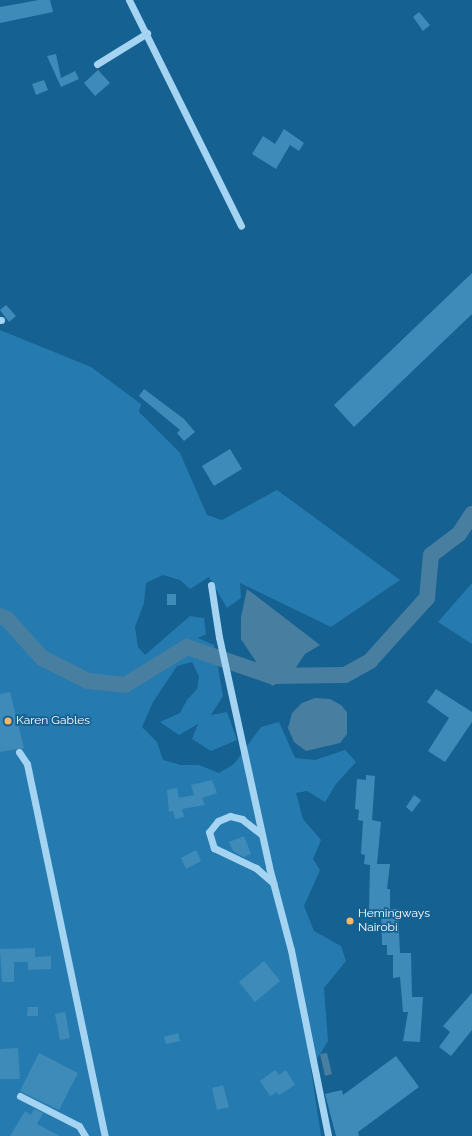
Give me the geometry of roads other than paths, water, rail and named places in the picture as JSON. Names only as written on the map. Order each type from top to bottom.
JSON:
[{"type":"street","points":[[129,0],[241,226]]},
{"type":"street","points":[[97,64],[147,34]]},
{"type":"street","points":[[211,585],[219,637],[261,834],[291,950],[328,1136]]},
{"type":"street","points":[[19,752],[27,764],[105,1136]]},
{"type":"street","points":[[261,834],[242,819],[230,816],[218,821],[209,832],[214,848],[256,868],[273,883]]},
{"type":"street","points":[[20,1096],[79,1126],[85,1136]]},
{"type":"waterway","points":[[0,616],[7,619],[42,658],[88,681],[125,685],[187,647],[271,676],[345,675],[370,661],[427,598],[431,555],[459,534],[472,514]]},
{"type":"place","name":"Karen Gables","points":[[8,721]]},
{"type":"place","name":"Hemingways Nairobi","points":[[350,921]]}]
